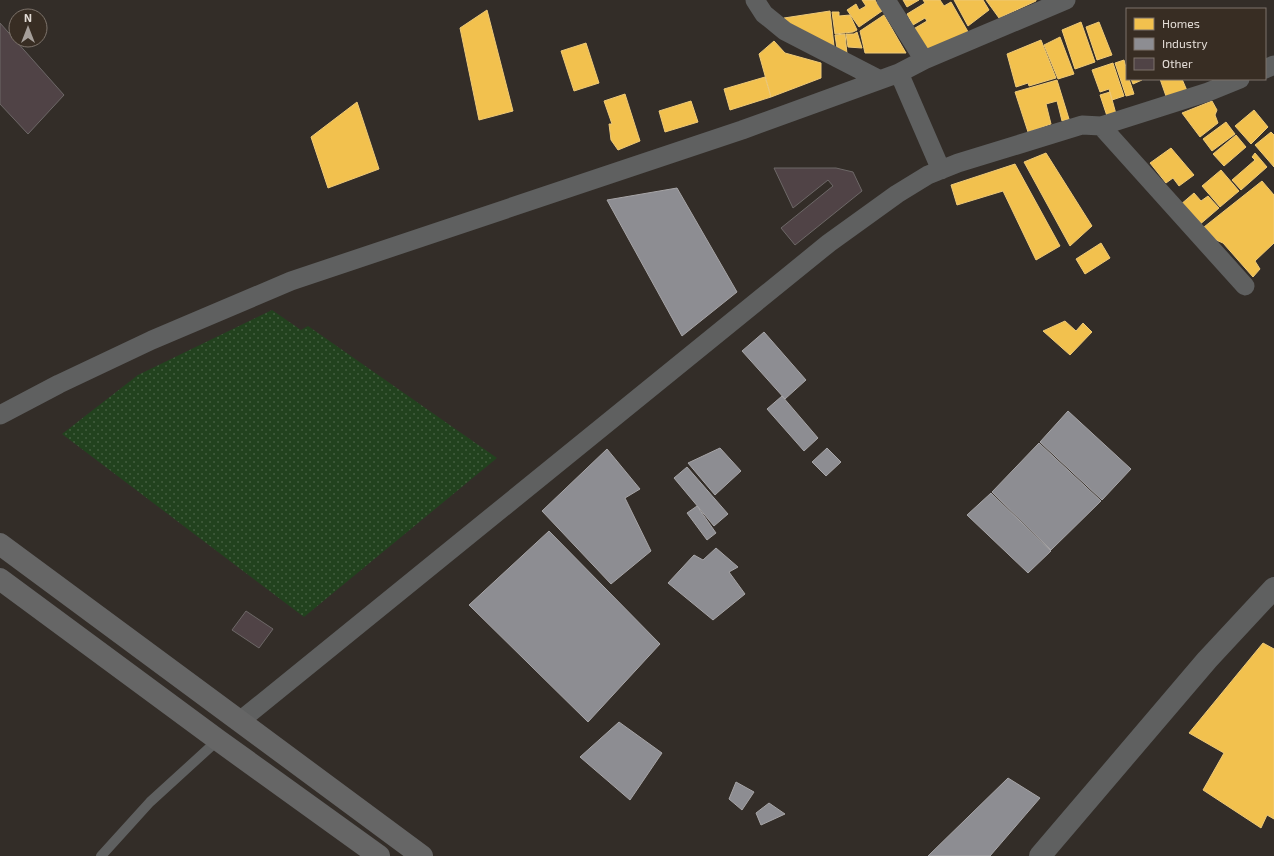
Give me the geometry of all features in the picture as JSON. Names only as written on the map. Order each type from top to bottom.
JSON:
[{"type":"highway","points":[[0,544],[422,856]]},
{"type":"highway","points":[[0,579],[218,740],[379,856]]},
{"type":"street","points":[[755,0],[764,14],[785,31],[880,80]]},
{"type":"street","points":[[886,0],[924,60]]},
{"type":"street","points":[[0,416],[59,384],[152,340],[290,281],[742,130],[880,80],[899,73],[924,60],[1057,2]]},
{"type":"street","points":[[899,73],[941,170]]},
{"type":"street","points":[[240,721],[829,243],[897,194],[928,175],[958,163],[1082,125],[1101,126],[1208,92],[1238,80]]},
{"type":"street","points":[[1101,126],[1245,286]]},
{"type":"street","points":[[1040,856],[1207,660],[1274,588]]},
{"type":"lane","points":[[101,856],[150,802],[218,740]]},
{"type":"green space","points":[[272,310],[301,330],[308,326],[497,458],[304,617],[62,434],[138,375]]},
{"type":"building: Homes","points":[[862,0],[875,0],[882,11],[859,27],[847,10],[856,4],[859,10],[866,6]]},
{"type":"building: Homes","points":[[903,0],[919,0],[907,7]]},
{"type":"building: Homes","points":[[923,0],[940,0],[944,6],[951,2],[971,37],[926,57],[910,31],[927,21],[925,18],[913,25],[907,14],[925,3]]},
{"type":"building: Homes","points":[[954,0],[983,0],[989,10],[968,26]]},
{"type":"building: Homes","points":[[986,0],[1036,0],[1036,1],[999,18]]},
{"type":"building: Homes","points":[[487,10],[513,111],[479,120],[460,28]]},
{"type":"building: Homes","points":[[830,11],[834,46],[792,29],[784,18]]},
{"type":"building: Homes","points":[[832,12],[839,12],[839,16],[850,15],[857,30],[853,32],[835,34]]},
{"type":"building: Homes","points":[[884,15],[906,53],[865,53],[860,31]]},
{"type":"building: Homes","points":[[1081,22],[1095,62],[1075,69],[1062,30]]},
{"type":"building: Homes","points":[[1099,22],[1112,55],[1097,60],[1086,27]]},
{"type":"building: Homes","points":[[857,32],[862,48],[848,47],[846,34],[854,34]]},
{"type":"building: Homes","points":[[845,34],[847,54],[838,55],[835,35]]},
{"type":"building: Homes","points":[[1060,37],[1074,74],[1058,79],[1044,45]]},
{"type":"building: Homes","points":[[1041,40],[1056,78],[1029,86],[1028,83],[1016,87],[1007,54]]},
{"type":"building: Homes","points":[[774,41],[785,53],[821,63],[821,78],[771,97],[759,54]]},
{"type":"building: Homes","points":[[586,43],[599,83],[574,91],[561,51]]},
{"type":"building: Homes","points":[[1124,60],[1126,67],[1126,80],[1129,80],[1134,94],[1126,96],[1115,63]]},
{"type":"building: Homes","points":[[1113,63],[1124,96],[1112,100],[1109,89],[1100,92],[1092,70]]},
{"type":"building: Homes","points":[[765,77],[771,97],[730,110],[724,89]]},
{"type":"building: Homes","points":[[1057,80],[1069,119],[1062,121],[1057,101],[1046,104],[1051,124],[1028,132],[1015,92]]},
{"type":"building: Homes","points":[[1131,80],[1142,80],[1133,84]]},
{"type":"building: Homes","points":[[1160,80],[1182,80],[1188,93],[1167,99]]},
{"type":"building: Homes","points":[[1110,92],[1116,114],[1107,116],[1100,95]]},
{"type":"building: Homes","points":[[625,94],[640,141],[618,150],[611,140],[609,124],[612,124],[604,101]]},
{"type":"building: Homes","points":[[691,101],[698,122],[665,132],[659,111]]},
{"type":"building: Homes","points":[[1212,101],[1217,110],[1215,115],[1218,123],[1200,137],[1182,113]]},
{"type":"building: Homes","points":[[357,102],[379,169],[328,188],[311,137]]},
{"type":"building: Homes","points":[[1254,110],[1268,127],[1251,144],[1235,126]]},
{"type":"building: Homes","points":[[1226,122],[1235,134],[1212,151],[1203,139]]},
{"type":"building: Homes","points":[[1271,132],[1274,135],[1274,167],[1255,145]]},
{"type":"building: Homes","points":[[1236,135],[1246,147],[1224,166],[1213,154]]},
{"type":"building: Homes","points":[[1171,148],[1194,175],[1179,186],[1173,178],[1166,183],[1150,163]]},
{"type":"building: Homes","points":[[1046,153],[1092,226],[1070,246],[1024,162]]},
{"type":"building: Homes","points":[[1255,153],[1267,167],[1241,190],[1232,180],[1255,160],[1252,157]]},
{"type":"building: Homes","points":[[1015,164],[1060,246],[1036,260],[1003,191],[957,205],[951,185]]},
{"type":"building: Homes","points":[[1221,170],[1239,191],[1220,207],[1202,186]]},
{"type":"building: Homes","points":[[1262,181],[1274,195],[1274,243],[1255,261],[1260,269],[1253,277],[1223,243],[1216,240],[1204,227]]},
{"type":"building: Homes","points":[[1194,193],[1201,201],[1208,196],[1219,208],[1198,226],[1180,205]]},
{"type":"building: Homes","points":[[1101,243],[1110,258],[1085,274],[1076,259]]},
{"type":"building: Homes","points":[[1065,321],[1076,331],[1083,323],[1092,332],[1070,355],[1043,331]]},
{"type":"building: Homes","points":[[1263,643],[1274,649],[1274,819],[1267,815],[1261,828],[1203,790],[1224,753],[1189,733]]},
{"type":"building: Industry","points":[[677,188],[737,292],[682,336],[607,200]]},
{"type":"building: Industry","points":[[764,332],[806,380],[785,399],[742,351]]},
{"type":"building: Industry","points":[[782,396],[818,438],[804,451],[767,409]]},
{"type":"building: Industry","points":[[1068,411],[1131,469],[1102,500],[1040,442]]},
{"type":"building: Industry","points":[[1039,443],[1101,501],[1051,550],[992,492]]},
{"type":"building: Industry","points":[[720,448],[741,471],[715,495],[688,463]]},
{"type":"building: Industry","points":[[827,448],[841,462],[826,476],[812,462]]},
{"type":"building: Industry","points":[[607,449],[640,489],[625,498],[651,551],[611,584],[542,511]]},
{"type":"building: Industry","points":[[687,467],[728,514],[714,526],[674,478]]},
{"type":"building: Industry","points":[[991,493],[1051,551],[1028,573],[967,515]]},
{"type":"building: Industry","points":[[697,506],[716,533],[707,540],[687,513]]},
{"type":"building: Industry","points":[[549,531],[660,644],[588,722],[469,605]]},
{"type":"building: Industry","points":[[716,548],[738,567],[729,572],[745,594],[713,620],[668,583],[694,555],[703,560]]},
{"type":"building: Industry","points":[[619,722],[662,753],[630,800],[580,757]]},
{"type":"building: Industry","points":[[1008,778],[1040,798],[990,856],[928,856]]},
{"type":"building: Industry","points":[[736,782],[754,792],[742,810],[729,799]]},
{"type":"building: Industry","points":[[769,803],[785,814],[761,825],[756,813]]},
{"type":"building: Other","points":[[0,23],[8,32],[8,48],[22,48],[64,95],[28,134],[0,104]]},
{"type":"building: Other","points":[[774,168],[836,168],[853,172],[862,191],[795,245],[781,228],[833,186],[828,180],[793,208]]},
{"type":"building: Other","points":[[246,611],[273,629],[259,648],[232,630]]}]
